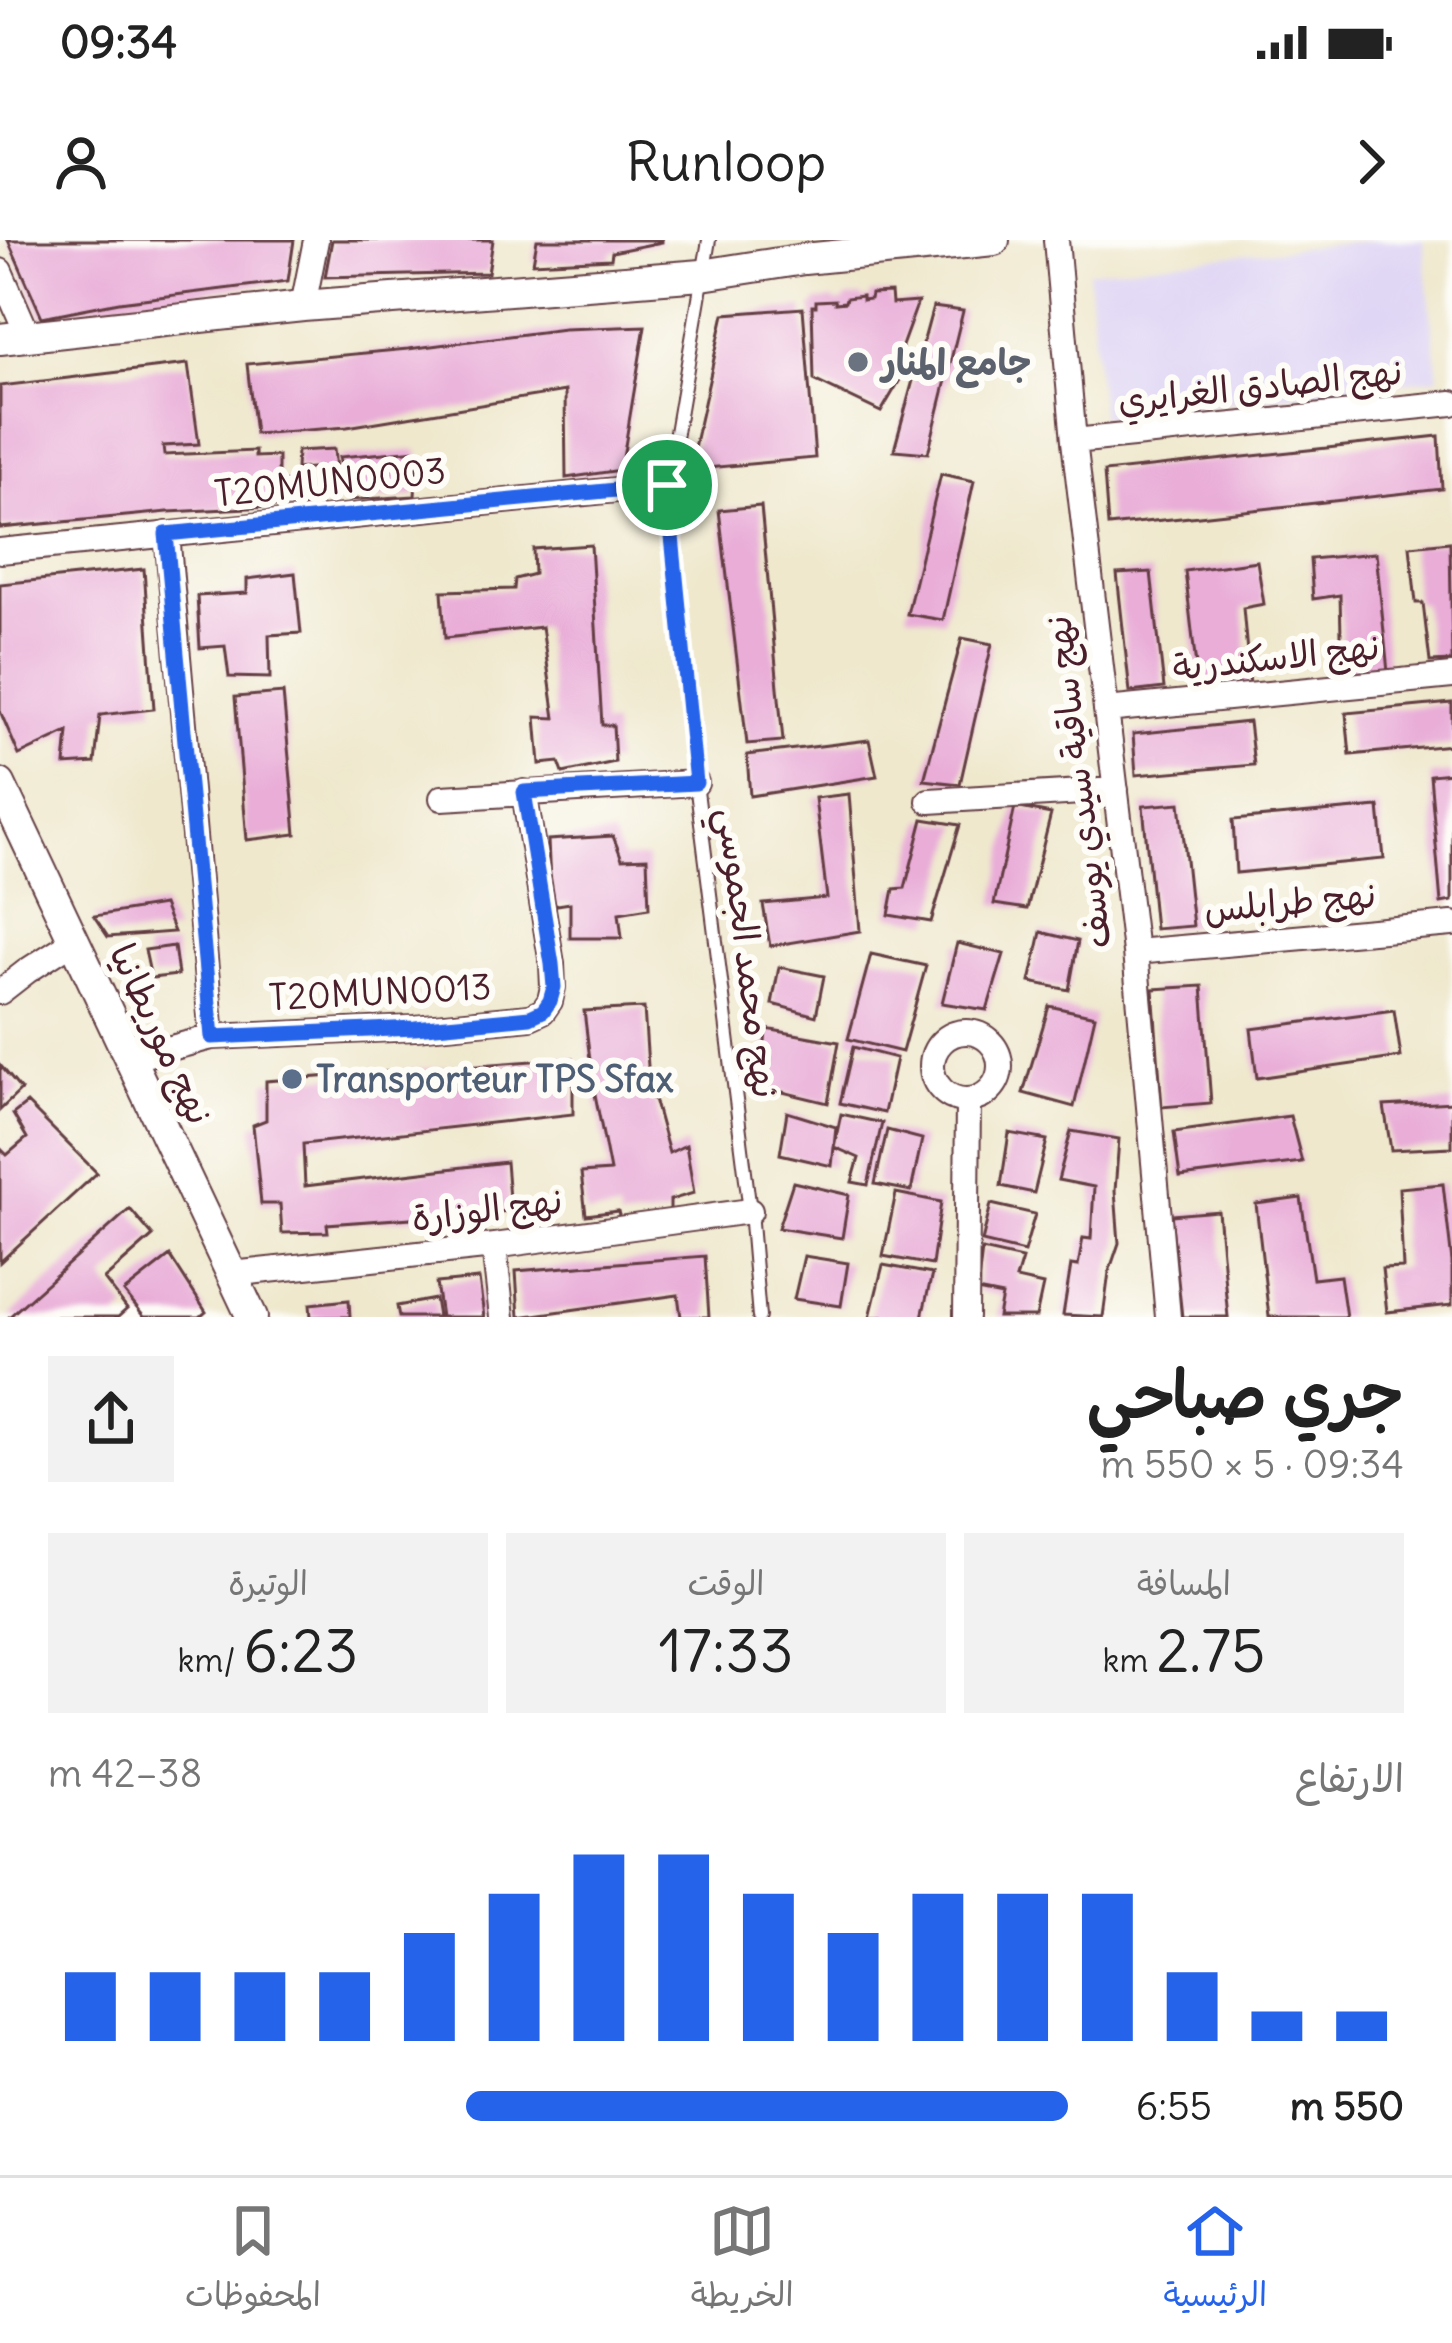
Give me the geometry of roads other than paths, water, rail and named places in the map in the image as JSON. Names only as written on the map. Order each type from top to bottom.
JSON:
[{"type":"street","points":[[303,306],[316,240]]},
{"type":"street","points":[[0,272],[14,337],[303,306],[702,275],[994,240]]},
{"type":"street","name":"نهج ساقية سيدي يوسف","points":[[1056,240],[1135,952],[1168,1317]]},
{"type":"street","name":"نهج الصادق الغرايري","points":[[1075,441],[1452,403]]},
{"type":"street","name":"T20MUN0003","points":[[0,550],[667,485]]},
{"type":"street","points":[[130,1059],[212,1037],[166,534]]},
{"type":"street","name":"نهج الاسكندرية","points":[[1106,710],[1452,676]]},
{"type":"street","points":[[442,798],[696,783]]},
{"type":"street","name":"نهج موريطانيا","points":[[0,784],[251,1317]]},
{"type":"street","points":[[929,800],[1116,790]]},
{"type":"street","name":"T20MUN0013","points":[[212,1037],[415,1028],[516,1019],[543,1011],[554,987],[524,792]]},
{"type":"street","name":"نهج طرابلس","points":[[1135,952],[1452,924]]},
{"type":"street","points":[[0,992],[75,940]]},
{"type":"street","points":[[966,1317],[968,1100]]},
{"type":"street","name":"نهج الوزارة","points":[[231,1274],[494,1246],[750,1210]]},
{"type":"street","points":[[494,1246],[502,1317]]},
{"type":"lane","name":"نهج محمد الجموسي","points":[[709,240],[667,485],[696,783],[759,1317]]},
{"type":"place","name":"جامع المنار","points":[[858,362]]},
{"type":"place","name":"Transporteur TPS Sfax","points":[[292,1079]]}]
